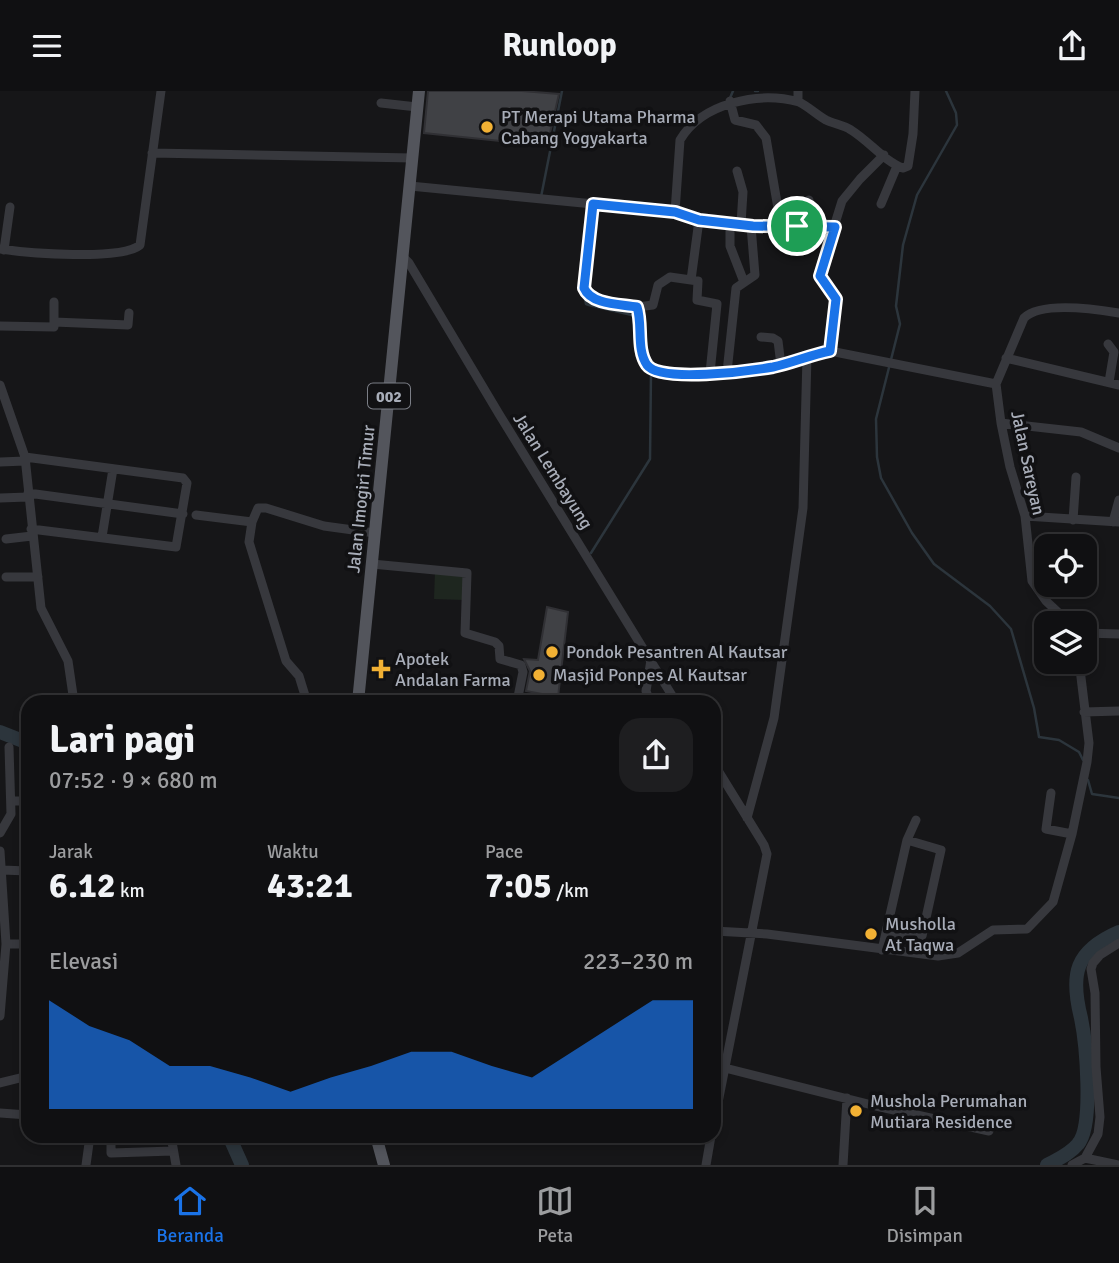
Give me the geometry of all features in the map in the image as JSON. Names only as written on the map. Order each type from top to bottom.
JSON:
[{"type":"main road","name":"Jalan Imogiri Timur","points":[[359,695],[419,91]]},
{"type":"main road","points":[[378,1143],[384,1165]]},
{"type":"street","points":[[10,207],[2,250],[118,253],[137,248],[140,245],[160,91]]},
{"type":"street","points":[[797,91],[798,101]]},
{"type":"street","points":[[675,212],[680,140],[698,118],[711,108],[730,101],[765,96],[798,101],[827,120],[849,128],[904,169],[908,166],[913,134],[915,91]]},
{"type":"street","points":[[730,101],[735,120],[755,125],[766,138],[781,226]]},
{"type":"street","points":[[381,103],[417,107]]},
{"type":"street","points":[[152,153],[413,158]]},
{"type":"street","points":[[830,351],[836,299],[820,276],[842,201],[884,155]]},
{"type":"street","points":[[881,204],[897,166]]},
{"type":"street","points":[[727,372],[736,288],[755,275],[743,192],[737,171]]},
{"type":"street","points":[[410,186],[675,212],[699,220],[746,225],[835,227]]},
{"type":"street","points":[[808,226],[809,200]]},
{"type":"street","points":[[593,204],[584,288],[586,293],[595,299],[637,307],[653,305],[658,285],[670,277],[698,281],[697,300],[733,305]]},
{"type":"street","points":[[691,280],[699,220]]},
{"type":"street","points":[[730,222],[730,246],[744,282]]},
{"type":"street","name":"Jalan Lembayung","points":[[403,257],[672,695]]},
{"type":"street","points":[[0,326],[54,327],[54,302]]},
{"type":"street","points":[[710,373],[717,304]]},
{"type":"street","points":[[637,307],[642,353],[648,367],[658,373],[727,372],[781,365],[830,351],[996,384]]},
{"type":"street","name":"Jalan Sareyan","points":[[1056,611],[1032,581],[1025,516],[1010,467],[996,384],[1024,318],[1031,311],[1057,309],[1119,313]]},
{"type":"street","points":[[54,322],[127,329],[129,313]]},
{"type":"street","points":[[761,337],[778,341],[781,365]]},
{"type":"street","points":[[1108,344],[1114,352],[1109,382]]},
{"type":"street","points":[[747,818],[776,709],[803,508],[807,356]]},
{"type":"street","points":[[1006,359],[1119,385]]},
{"type":"street","points":[[0,385],[25,459],[43,616],[68,661],[73,695]]},
{"type":"street","points":[[1001,423],[1081,432],[1119,447]]},
{"type":"street","points":[[0,462],[25,459],[113,469],[185,479],[187,484],[176,547],[102,537],[32,532],[6,539]]},
{"type":"street","points":[[102,537],[113,469]]},
{"type":"street","points":[[1073,520],[1076,477]]},
{"type":"street","points":[[0,498],[28,495],[183,514]]},
{"type":"street","points":[[1025,516],[1116,522],[1119,500]]},
{"type":"street","points":[[305,695],[299,676],[286,661],[249,542],[257,510],[266,508],[324,526],[375,533]]},
{"type":"street","points":[[196,515],[252,522]]},
{"type":"street","points":[[372,564],[467,573],[464,633],[495,642],[499,646],[500,659],[521,665],[523,672],[518,695]]},
{"type":"street","points":[[6,577],[38,577]]},
{"type":"street","points":[[1097,633],[1119,634]]},
{"type":"street","points":[[647,695],[650,660]]},
{"type":"street","points":[[721,931],[751,932],[938,956],[958,953],[993,930],[1021,931],[1029,927],[1053,902],[1072,835],[1087,762],[1089,743],[1080,674]]},
{"type":"street","points":[[1084,712],[1119,711]]},
{"type":"street","points":[[0,833],[10,819],[9,747]]},
{"type":"street","points":[[721,775],[767,854],[721,1088]]},
{"type":"street","points":[[1051,793],[1046,829],[1072,835]]},
{"type":"street","points":[[11,801],[21,801]]},
{"type":"street","points":[[882,950],[907,840],[916,820]]},
{"type":"street","points":[[886,932],[916,938],[922,936],[935,885],[941,850],[907,840]]},
{"type":"street","points":[[0,851],[6,944],[0,1016]]},
{"type":"street","points":[[2,870],[21,871]]},
{"type":"street","points":[[6,944],[21,944]]},
{"type":"street","points":[[1072,1165],[1086,1158],[1098,1134],[1100,1117],[1095,993],[1091,969],[1093,963],[1118,944]]},
{"type":"street","points":[[725,1068],[989,1131]]},
{"type":"street","points":[[0,1083],[21,1078]]},
{"type":"street","points":[[843,1165],[847,1098]]},
{"type":"street","points":[[0,1114],[21,1115]]},
{"type":"street","points":[[86,1165],[89,1143]]},
{"type":"street","points":[[111,1143],[111,1153],[173,1151]]},
{"type":"street","points":[[172,1143],[176,1165]]},
{"type":"street","points":[[706,1165],[710,1143]]},
{"type":"street","points":[[1086,1158],[1118,1165]]},
{"type":"shaded area","points":[[435,571],[463,573],[464,600],[434,599]]},
{"type":"building","points":[[428,91],[522,91],[559,94],[547,146],[424,133]]},
{"type":"building","name":"Pondok Pesantren Al Kautsar","points":[[547,607],[568,612],[558,695],[526,691],[530,671],[524,659],[538,660]]},
{"type":"waterway","points":[[541,197],[562,91]]},
{"type":"waterway","points":[[730,98],[733,91]]},
{"type":"waterway","points":[[946,91],[956,113],[957,125],[917,195],[903,245],[896,306],[900,324],[876,419],[877,457],[881,478],[912,533],[934,564],[990,606],[1011,629],[1034,708],[1039,737],[1059,740],[1079,752],[1083,760]]},
{"type":"waterway","points":[[584,293],[586,304],[636,316]]},
{"type":"waterway","points":[[591,553],[650,459],[651,373]]},
{"type":"waterway","points":[[0,732],[21,740]]},
{"type":"waterway","points":[[1088,780],[1092,794],[1119,798]]},
{"type":"waterway","points":[[1047,1165],[1078,1144],[1086,1120],[1086,1064],[1076,989],[1079,966],[1093,947],[1119,932]]},
{"type":"waterway","points":[[232,1143],[242,1165]]},
{"type":"place","name":"PT Merapi Utama Pharma Cabang Yogyakarta","points":[[487,127]]},
{"type":"place","name":"Pondok Pesantren Al Kautsar","points":[[552,652]]},
{"type":"place","name":"Apotek Andalan Farma","points":[[381,669]]},
{"type":"place","name":"Masjid Ponpes Al Kautsar","points":[[539,675]]},
{"type":"place","name":"Musholla At Taqwa","points":[[871,934]]},
{"type":"place","name":"Mushola Perumahan Mutiara Residence","points":[[856,1111]]},
{"type":"route","points":[[593,204],[648,208],[675,212],[699,220],[753,226],[797,226],[835,227],[820,272],[821,281],[836,295],[830,351],[774,367],[701,374],[658,373],[648,367],[642,353],[642,332],[637,307],[595,299],[586,293],[584,288],[593,204]]}]
